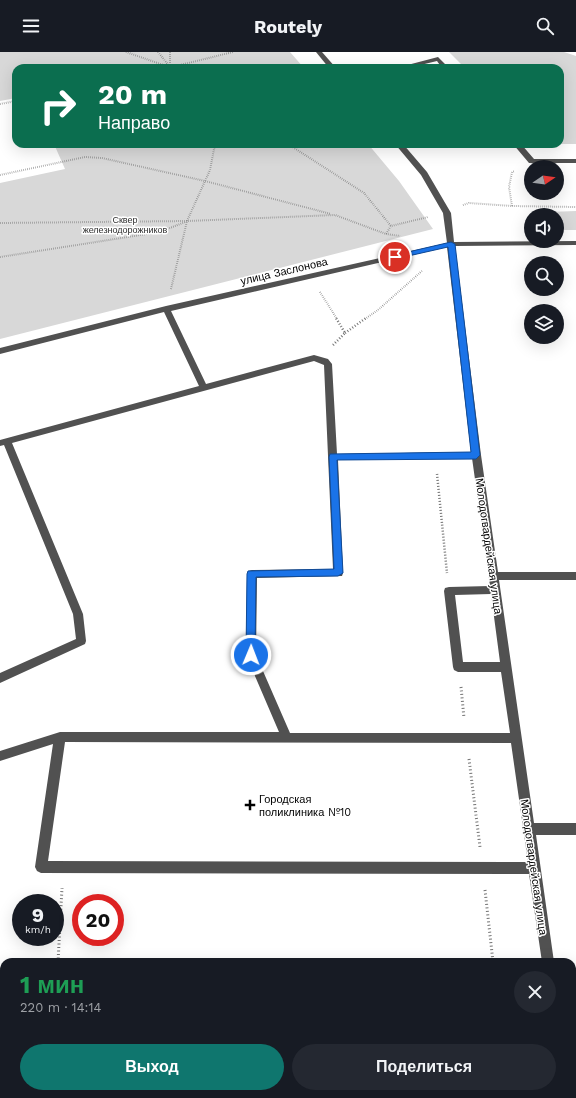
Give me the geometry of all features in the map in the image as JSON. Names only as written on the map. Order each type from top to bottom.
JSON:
[{"type":"street","points":[[319,52],[330,64]]},
{"type":"street","points":[[416,64],[438,59],[442,64]]},
{"type":"street","name":"Молодогвардейская улица","points":[[402,148],[424,174],[447,213],[476,455],[547,958]]},
{"type":"street","points":[[521,148],[531,160]]},
{"type":"street","points":[[564,160],[576,160]]},
{"type":"street","name":"улица Заслонова","points":[[0,351],[166,309],[451,244],[576,243]]},
{"type":"street","points":[[166,309],[204,388]]},
{"type":"street","points":[[0,678],[81,641],[78,614],[4,442],[314,358],[320,359],[328,364],[338,573],[252,574],[251,655],[286,737]]},
{"type":"street","points":[[333,457],[476,455]]},
{"type":"street","points":[[493,576],[576,576]]},
{"type":"street","points":[[495,590],[449,591],[458,667],[506,667]]},
{"type":"street","points":[[60,737],[41,867],[534,868]]},
{"type":"street","points":[[0,756],[60,737],[516,738]]},
{"type":"street","points":[[529,829],[576,829]]},
{"type":"path","points":[[126,52],[159,64]]},
{"type":"path","points":[[158,52],[167,64]]},
{"type":"path","points":[[170,52],[170,64]]},
{"type":"path","points":[[186,64],[232,52]]},
{"type":"path","points":[[0,104],[12,102]]},
{"type":"path","points":[[166,309],[188,220],[210,170],[214,148]]},
{"type":"path","points":[[294,148],[364,193],[391,226]]},
{"type":"path","points":[[0,175],[85,157],[102,158],[205,181],[335,215],[386,234],[391,226],[447,213],[469,203],[512,206],[576,207]]},
{"type":"path","points":[[512,206],[509,187],[512,172],[524,165]]},
{"type":"path","points":[[0,223],[188,220],[335,215]]},
{"type":"path","points":[[0,257],[147,234],[170,228],[188,220]]},
{"type":"path","points":[[320,359],[345,333],[378,310],[423,270]]},
{"type":"path","points":[[310,276],[345,333]]},
{"type":"path","points":[[436,456],[449,591]]},
{"type":"path","points":[[458,667],[493,958]]},
{"type":"path","points":[[58,958],[64,867]]},
{"type":"green space","points":[[0,52],[290,52],[300,64],[12,64],[12,99],[0,101]]},
{"type":"green space","points":[[449,52],[564,52],[576,56],[576,144],[564,144],[564,64],[461,64]]},
{"type":"green space","name":"Сквер железнодорожников","points":[[56,148],[371,148],[399,181],[433,229],[0,339],[0,183],[65,169]]},
{"type":"green space","points":[[564,211],[576,211],[576,230],[564,230]]},
{"type":"place","name":"Городская поликлиника №10","points":[[250,805]]},
{"type":"route","points":[[251,655],[252,574],[338,573],[333,457],[476,455],[451,244],[395,257]]}]
